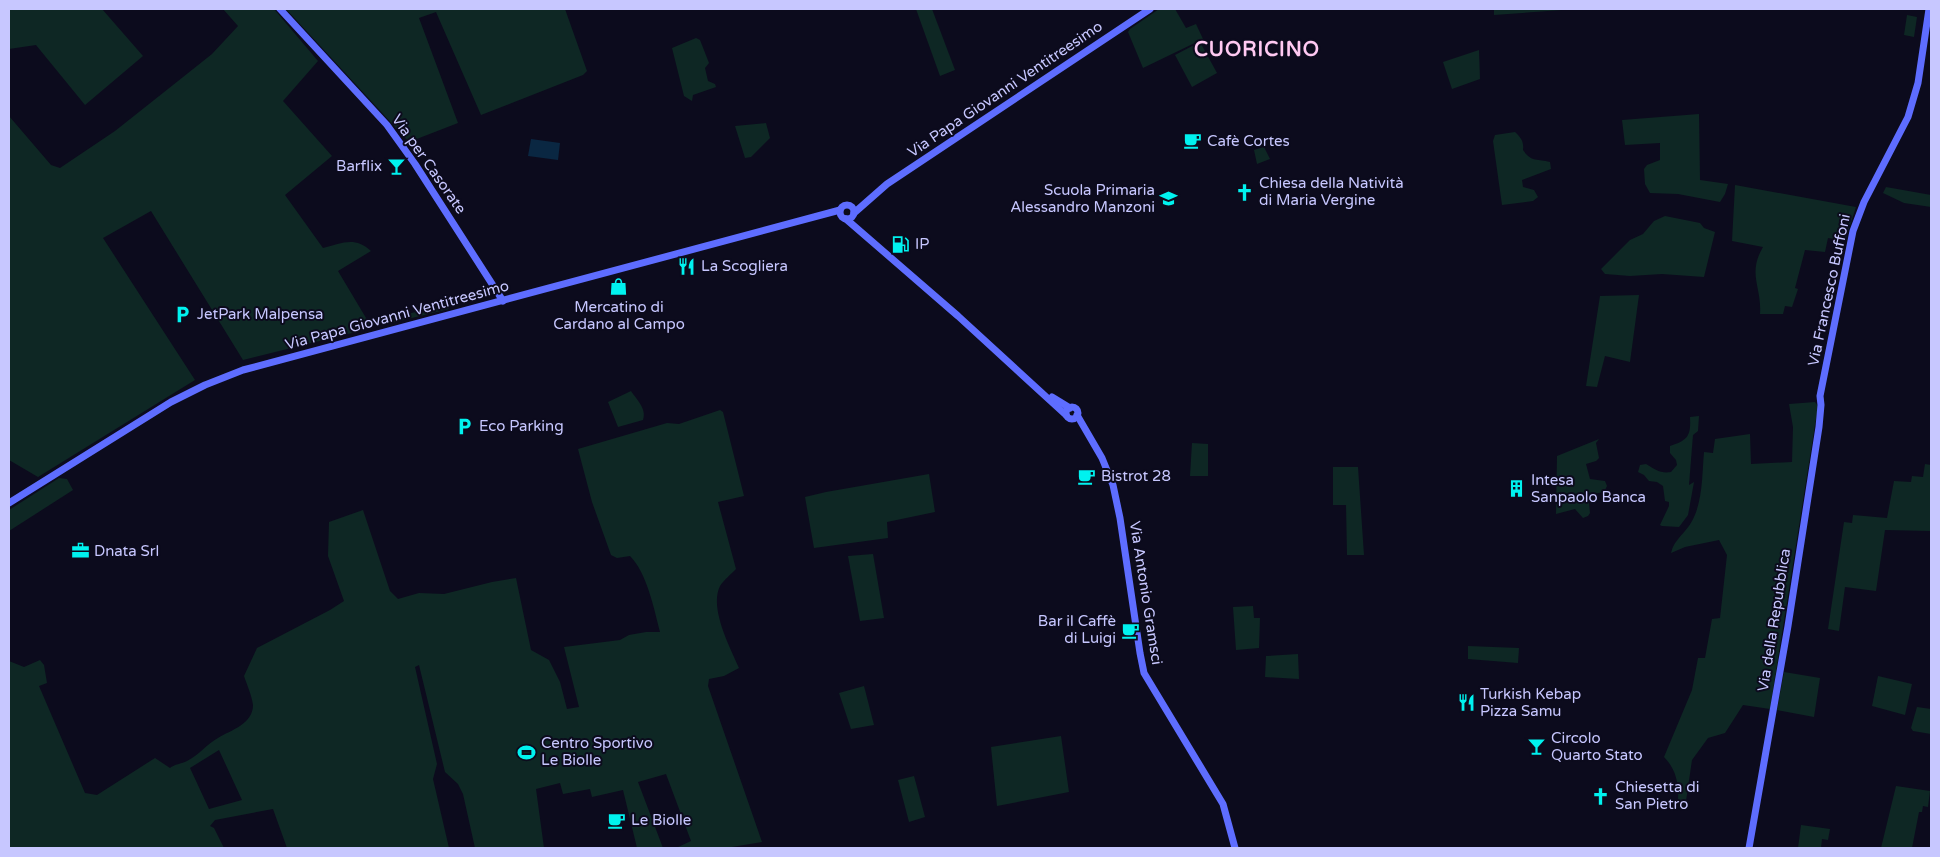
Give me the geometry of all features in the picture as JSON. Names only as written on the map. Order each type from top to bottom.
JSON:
[{"type":"street","name":"Via per Casorate","points":[[280,9],[387,125],[415,164],[503,301]]},
{"type":"street","name":"Via Papa Giovanni Ventitreesimo","points":[[9,503],[171,402],[205,385],[243,370],[820,216],[847,213],[1150,9]]},
{"type":"street","name":"Via Francesco Buffoni","points":[[1820,396],[1853,231],[1864,202],[1908,117],[1918,82],[1929,9]]},
{"type":"street","name":"Via Antonio Gramsci","points":[[847,213],[864,233],[1043,392],[1071,414],[1093,444],[1106,467],[1117,504],[1144,673],[1223,804],[1235,848]]},
{"type":"street","name":"Via della Repubblica","points":[[1749,848],[1819,427],[1820,396]]},
{"type":"green space","points":[[9,9],[102,9],[143,56],[85,105],[36,45],[9,49]]},
{"type":"green space","points":[[223,9],[274,9],[318,61],[283,101],[332,156],[285,195],[323,248],[354,242],[365,246],[371,251],[338,271],[372,328],[243,360],[151,211],[103,238],[195,380],[38,477],[9,460],[9,116],[51,165],[60,168],[115,131],[212,54],[238,26]]},
{"type":"green space","points":[[286,9],[565,9],[587,71],[583,75],[481,115],[436,12],[419,18],[458,123],[409,142]]},
{"type":"green space","points":[[916,9],[932,9],[955,70],[940,76]]},
{"type":"green space","points":[[1159,9],[1175,9],[1186,28],[1196,24],[1203,39],[1143,68],[1128,32]]},
{"type":"green space","points":[[1494,9],[1562,9],[1562,10],[1494,15]]},
{"type":"green space","points":[[1907,15],[1917,17],[1914,37],[1904,35]]},
{"type":"green space","points":[[696,38],[700,40],[709,63],[705,68],[708,81],[715,84],[716,87],[693,95],[692,101],[684,96],[672,48]]},
{"type":"green space","points":[[1200,42],[1217,73],[1192,87],[1175,55]]},
{"type":"green space","points":[[1479,50],[1480,79],[1452,89],[1443,62]]},
{"type":"green space","points":[[1699,114],[1700,180],[1728,184],[1725,194],[1720,202],[1678,194],[1650,193],[1645,184],[1644,169],[1647,165],[1660,160],[1660,143],[1625,145],[1622,120]]},
{"type":"green space","points":[[766,123],[770,138],[751,157],[745,158],[735,126]]},
{"type":"green space","points":[[1515,132],[1522,140],[1523,150],[1526,154],[1532,158],[1550,162],[1551,169],[1522,180],[1523,187],[1534,190],[1538,197],[1533,201],[1502,205],[1493,141],[1495,135]]},
{"type":"green space","points":[[1264,147],[1270,159],[1257,164],[1254,150]]},
{"type":"green space","points":[[1735,185],[1856,207],[1845,241],[1828,238],[1825,252],[1805,250],[1795,288],[1798,289],[1792,307],[1785,306],[1783,314],[1760,314],[1756,265],[1763,247],[1732,241]]},
{"type":"green space","points":[[1886,187],[1931,195],[1931,207],[1904,203],[1883,193]]},
{"type":"green space","points":[[1665,216],[1700,223],[1704,228],[1715,232],[1704,277],[1662,274],[1630,276],[1605,274],[1601,269],[1630,240],[1643,234],[1654,221]]},
{"type":"green space","points":[[1639,295],[1630,362],[1605,356],[1597,387],[1586,386],[1600,296]]},
{"type":"green space","points":[[443,302],[448,305],[449,309],[387,324],[385,321],[387,316],[389,319],[442,305]]},
{"type":"green space","points":[[631,391],[643,408],[643,420],[618,427],[608,402]]},
{"type":"green space","points":[[1815,402],[1818,406],[1770,709],[1743,705],[1725,733],[1708,738],[1692,760],[1686,801],[1678,800],[1676,777],[1664,757],[1692,690],[1698,658],[1705,658],[1712,619],[1720,618],[1727,555],[1719,540],[1685,547],[1671,553],[1696,513],[1701,487],[1704,452],[1713,453],[1715,439],[1750,434],[1751,464],[1792,462],[1793,427],[1789,404]]},
{"type":"green space","points":[[720,410],[723,412],[744,496],[718,502],[736,569],[720,586],[717,595],[717,605],[726,639],[739,668],[724,676],[709,679],[708,686],[762,842],[726,848],[676,848],[691,841],[666,774],[638,782],[663,848],[637,848],[623,790],[592,797],[590,789],[563,794],[560,783],[536,789],[544,848],[475,848],[463,794],[458,784],[445,772],[419,665],[415,667],[437,764],[433,779],[449,848],[287,848],[273,809],[215,820],[210,826],[214,828],[224,848],[9,848],[9,661],[24,667],[40,660],[44,665],[47,683],[39,686],[85,793],[97,795],[155,758],[170,768],[185,762],[214,740],[240,726],[249,717],[253,705],[244,676],[257,648],[344,601],[328,556],[329,522],[363,510],[390,591],[398,599],[419,593],[444,594],[516,578],[531,650],[549,660],[560,682],[567,709],[579,707],[564,647],[620,640],[629,635],[646,632],[660,632],[649,592],[636,563],[630,556],[617,558],[611,555],[592,502],[578,449],[667,423],[679,424]],"holes":[[[219,750],[242,800],[209,809],[190,768]]]},
{"type":"green space","points":[[1699,416],[1698,431],[1693,435],[1689,485],[1694,482],[1688,515],[1679,527],[1662,526],[1660,525],[1669,502],[1665,501],[1663,486],[1657,482],[1649,481],[1638,472],[1640,465],[1646,464],[1661,472],[1671,472],[1677,465],[1676,460],[1670,453],[1670,446],[1685,439],[1690,429],[1690,417]]},
{"type":"green space","points":[[1599,439],[1596,443],[1599,458],[1586,464],[1590,479],[1605,481],[1607,486],[1604,492],[1593,494],[1589,503],[1590,513],[1588,516],[1583,518],[1575,509],[1556,514],[1557,456]]},
{"type":"green space","points":[[1192,443],[1208,444],[1208,476],[1190,476]]},
{"type":"green space","points":[[1925,464],[1931,465],[1931,531],[1885,530],[1876,591],[1845,587],[1839,631],[1828,629],[1844,522],[1852,523],[1853,515],[1887,518],[1894,481],[1911,482],[1912,476],[1923,477]]},
{"type":"green space","points":[[1333,467],[1358,467],[1364,555],[1347,555],[1346,505],[1333,505]]},
{"type":"green space","points":[[929,474],[935,512],[887,522],[888,538],[814,548],[805,497]]},
{"type":"green space","points":[[59,478],[67,479],[73,490],[9,531],[9,510]]},
{"type":"green space","points":[[873,554],[884,618],[860,621],[848,556]]},
{"type":"green space","points":[[1253,606],[1254,618],[1260,618],[1259,648],[1236,650],[1233,607]]},
{"type":"green space","points":[[1468,646],[1519,648],[1518,663],[1468,659]]},
{"type":"green space","points":[[1298,654],[1299,679],[1265,677],[1266,656]]},
{"type":"green space","points":[[1784,672],[1820,678],[1814,717],[1777,710]]},
{"type":"green space","points":[[1878,676],[1912,684],[1905,715],[1872,706]]},
{"type":"green space","points":[[864,686],[874,725],[851,729],[839,693]]},
{"type":"green space","points":[[1917,707],[1931,709],[1931,734],[1913,731],[1911,728]]},
{"type":"green space","points":[[1061,736],[1069,792],[997,806],[991,747]]},
{"type":"green space","points":[[914,776],[925,817],[909,822],[898,780]]},
{"type":"green space","points":[[1896,786],[1930,791],[1928,807],[1923,806],[1922,812],[1919,812],[1912,848],[1881,848]]},
{"type":"green space","points":[[1801,825],[1830,829],[1828,840],[1822,839],[1821,848],[1798,848]]},
{"type":"water","points":[[531,139],[560,143],[558,160],[528,156]]},
{"type":"place","name":"Cafè Cortes","points":[[1193,141]]},
{"type":"place","name":"Barflix","points":[[396,166]]},
{"type":"place","name":"Chiesa della Natività di Maria Vergine","points":[[1245,192]]},
{"type":"place","name":"Scuola Primaria Alessandro Manzoni","points":[[1169,199]]},
{"type":"place","name":"IP","points":[[901,244]]},
{"type":"place","name":"La Scogliera","points":[[687,266]]},
{"type":"place","name":"Mercatino di Cardano al Campo","points":[[619,286]]},
{"type":"place","name":"JetPark Malpensa","points":[[183,314]]},
{"type":"place","name":"Eco Parking","points":[[465,426]]},
{"type":"place","name":"Bistrot 28","points":[[1087,476]]},
{"type":"place","name":"Intesa Sanpaolo Banca","points":[[1517,489]]},
{"type":"place","name":"Dnata Srl","points":[[80,551]]},
{"type":"place","name":"Bar il Caffè di Luigi","points":[[1130,630]]},
{"type":"place","name":"Turkish Kebap Pizza Samu","points":[[1466,703]]},
{"type":"place","name":"Circolo Quarto Stato","points":[[1537,747]]},
{"type":"place","name":"Centro Sportivo Le Biolle","points":[[527,752]]},
{"type":"place","name":"Chiesetta di San Pietro","points":[[1601,796]]},
{"type":"place","name":"Le Biolle","points":[[617,820]]},
{"type":"district","name":"CUORICINO","points":[[1257,49]]}]
